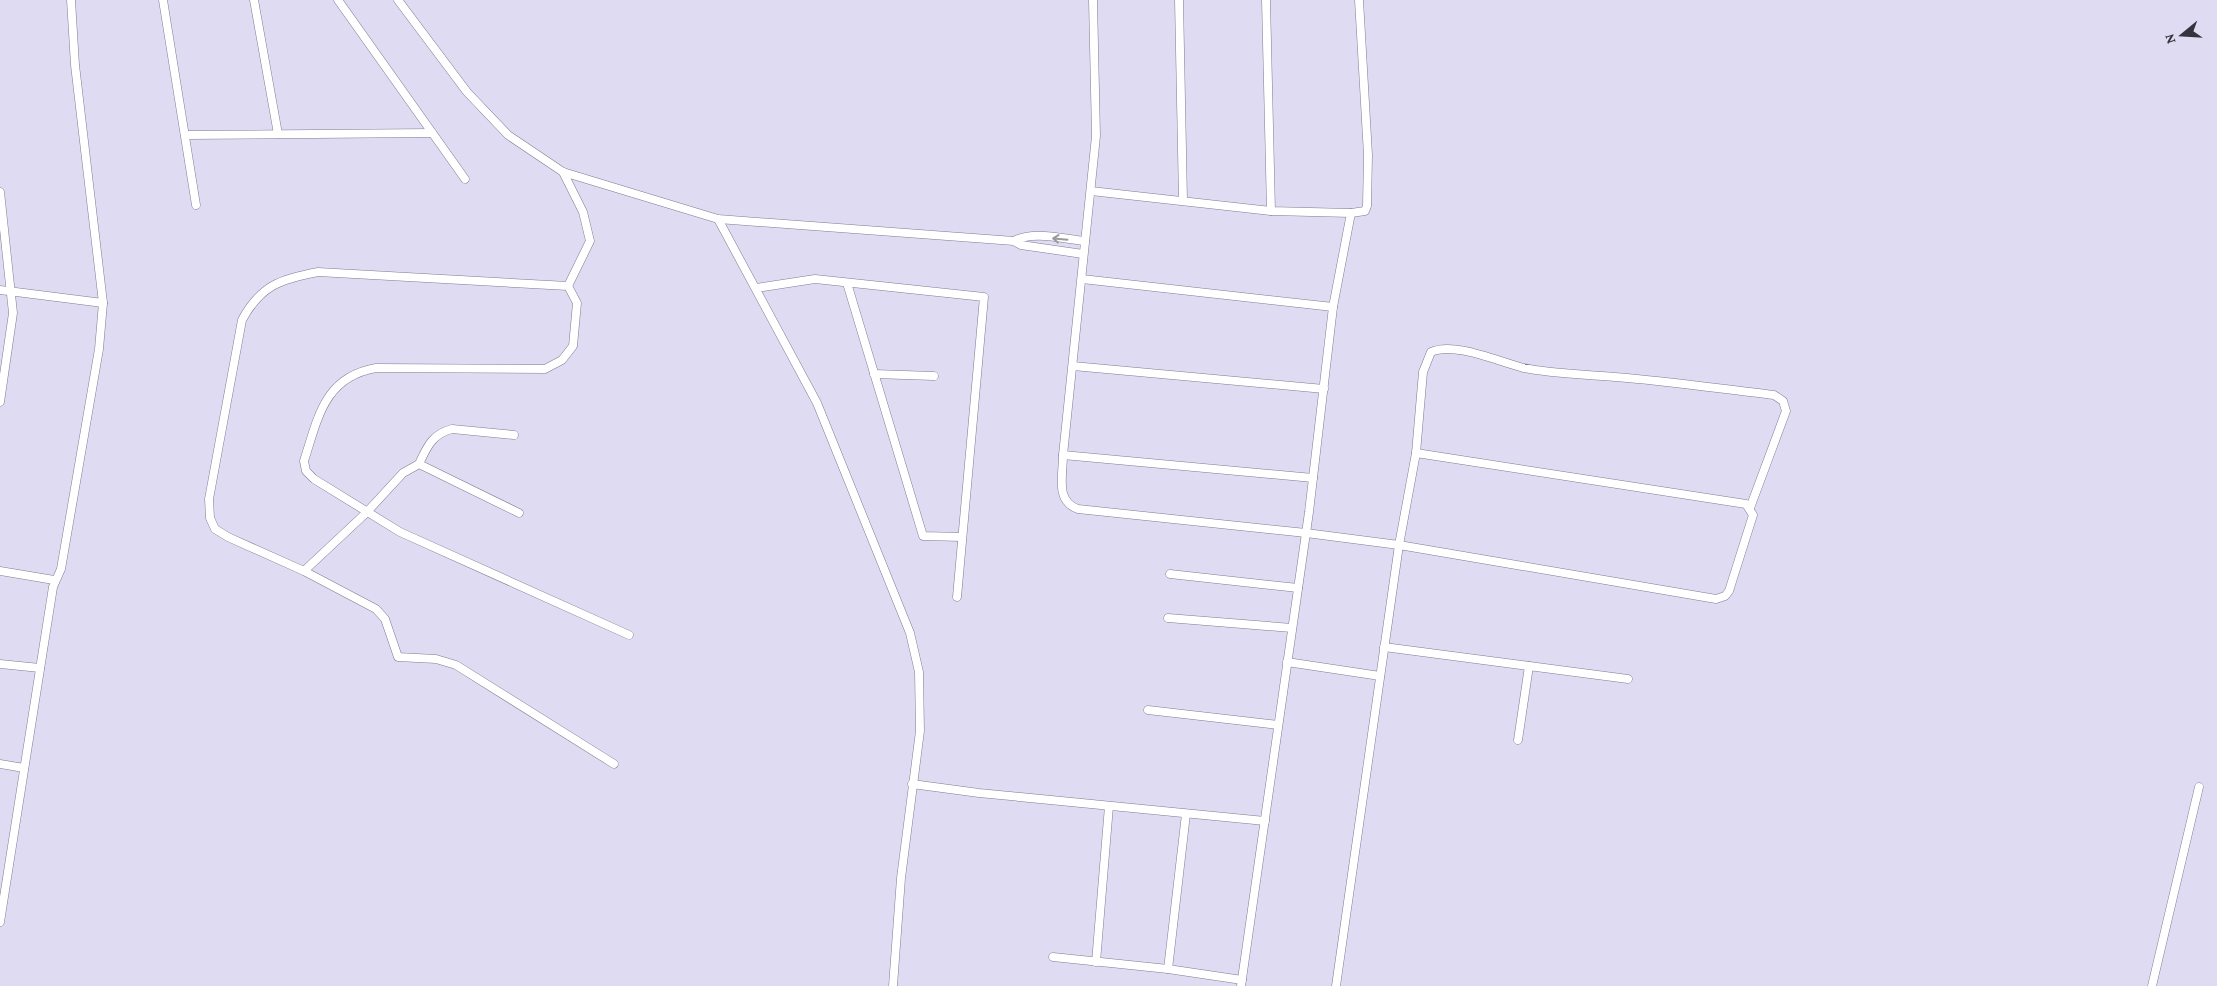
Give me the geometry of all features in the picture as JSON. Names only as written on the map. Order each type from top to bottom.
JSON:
[{"type":"street","points":[[0,922],[54,580],[61,569],[96,368],[102,303],[75,65],[71,0]]},
{"type":"street","points":[[163,0],[196,205]]},
{"type":"street","points":[[254,0],[278,134]]},
{"type":"street","points":[[338,0],[465,179]]},
{"type":"street","points":[[398,0],[467,92],[508,135],[563,172],[718,219],[1014,241],[1021,245],[1083,254]]},
{"type":"street","points":[[1093,0],[1096,136],[1063,455],[1062,498],[1068,506],[1078,509],[1306,533],[1399,545],[1716,599],[1725,596],[1729,591],[1753,515],[1746,504],[1416,453]]},
{"type":"street","points":[[1179,0],[1183,200]]},
{"type":"street","points":[[1266,0],[1271,211]]},
{"type":"street","points":[[1091,191],[1271,211],[1350,213],[1365,211],[1367,206],[1368,155],[1359,0]]},
{"type":"street","points":[[185,135],[432,133]]},
{"type":"street","points":[[563,172],[583,212],[590,241],[568,286]]},
{"type":"street","points":[[0,192],[13,313],[0,402]]},
{"type":"street","points":[[1053,957],[1168,969],[1241,983],[1306,533],[1333,307],[1350,213]]},
{"type":"street","points":[[718,219],[756,288],[786,349],[817,403],[910,633],[918,672],[920,721],[901,878],[893,986]]},
{"type":"street","points":[[1014,241],[1022,237],[1036,236],[1085,241]]},
{"type":"street","points":[[568,286],[318,272],[286,278],[266,288],[250,304],[242,320],[209,499],[210,518],[215,529],[228,537],[304,571],[376,609],[385,619],[398,658],[436,659],[456,665],[614,764]]},
{"type":"street","points":[[1082,279],[1333,307]]},
{"type":"street","points":[[756,288],[815,280],[984,297],[957,597]]},
{"type":"street","points":[[847,283],[923,536],[962,537]]},
{"type":"street","points":[[568,286],[577,303],[573,346],[562,360],[545,369],[376,368],[360,371],[346,378],[324,402],[304,461],[306,470],[314,480],[400,532],[629,634]]},
{"type":"street","points":[[0,290],[102,303]]},
{"type":"street","points":[[1336,986],[1399,545],[1416,453],[1423,372],[1432,352],[1438,348],[1458,350],[1524,368],[1774,395],[1783,401],[1786,412],[1750,508]]},
{"type":"street","points":[[1073,366],[1324,390]]},
{"type":"street","points":[[874,374],[934,376]]},
{"type":"street","points":[[304,571],[366,513],[403,473],[419,464],[429,442],[443,431],[452,429],[514,435]]},
{"type":"street","points":[[1063,455],[1313,478]]},
{"type":"street","points":[[419,464],[519,514]]},
{"type":"street","points":[[0,571],[54,580]]},
{"type":"street","points":[[1170,574],[1298,588]]},
{"type":"street","points":[[1168,618],[1292,628]]},
{"type":"street","points":[[1384,648],[1628,679]]},
{"type":"street","points":[[1288,662],[1380,676]]},
{"type":"street","points":[[0,664],[40,668]]},
{"type":"street","points":[[1518,740],[1529,666]]},
{"type":"street","points":[[1148,710],[1278,725]]},
{"type":"street","points":[[0,764],[24,768]]},
{"type":"street","points":[[912,784],[1265,821]]},
{"type":"street","points":[[2152,986],[2198,787]]},
{"type":"street","points":[[1096,962],[1109,806]]},
{"type":"street","points":[[1168,969],[1186,814]]},
{"type":"street","points":[[0,863],[9,864]]}]
